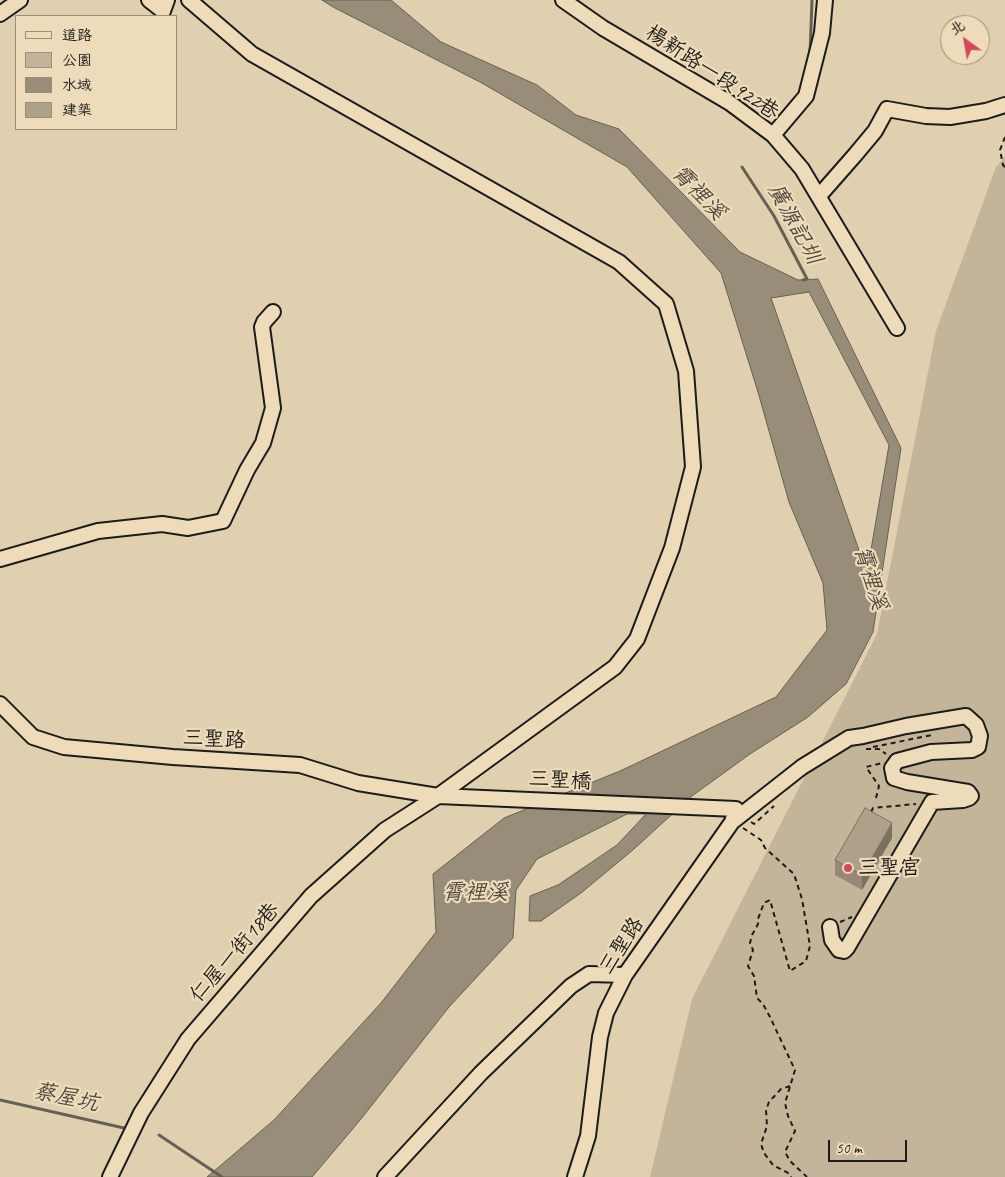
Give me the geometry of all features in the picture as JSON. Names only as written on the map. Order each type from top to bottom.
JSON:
[{"type":"street","points":[[0,14],[20,0]]},
{"type":"street","points":[[150,0],[163,11],[167,0]]},
{"type":"street","name":"仁屋一街18巷","points":[[110,1177],[141,1113],[188,1039],[304,904],[385,830],[438,796],[614,667],[637,639],[672,548],[693,467],[686,371],[666,304],[619,262],[252,54],[189,0]]},
{"type":"street","name":"楊新路一段922巷","points":[[563,0],[603,28],[730,103],[773,135],[802,169],[897,328]]},
{"type":"street","points":[[773,135],[806,96],[822,33],[825,0]]},
{"type":"street","points":[[819,196],[875,131],[887,109],[926,116],[950,117],[986,111],[1005,105]]},
{"type":"street","points":[[0,559],[98,531],[162,524],[188,528],[223,521],[247,470],[263,443],[273,408],[262,327],[273,312]]},
{"type":"street","name":"三聖路","points":[[0,704],[34,737],[64,747],[173,757],[300,765],[358,783],[438,796]]},
{"type":"street","name":"三聖路","points":[[575,1177],[588,1136],[600,1038],[606,1013],[625,975],[738,821],[802,767],[849,738],[966,716],[976,724],[980,736],[978,747],[972,750],[930,752],[897,761],[892,768],[894,778],[968,792],[971,796],[963,800],[932,802]]},
{"type":"street","name":"三聖橋","points":[[438,796],[736,809],[738,821]]},
{"type":"street","points":[[830,927],[832,940],[839,950],[844,951],[932,802]]},
{"type":"street","points":[[385,1177],[481,1073],[572,986],[589,974],[625,975]]},
{"type":"path","points":[[1005,137],[1000,150],[1005,167]]},
{"type":"path","points":[[860,749],[879,749],[886,752],[887,757]]},
{"type":"path","points":[[876,798],[879,786],[866,767],[885,762]]},
{"type":"path","points":[[869,816],[873,808],[932,802]]},
{"type":"path","points":[[738,821],[754,824],[776,804]]},
{"type":"path","points":[[738,821],[761,840],[765,848],[794,874],[802,899],[810,946],[806,961],[790,971],[770,900],[764,903],[758,924],[752,935],[750,943],[753,950],[748,966],[754,976],[757,998],[770,1017],[795,1070],[785,1103],[788,1116],[795,1131],[785,1152],[790,1161],[807,1177]]},
{"type":"path","points":[[790,1086],[781,1089],[769,1102],[766,1110],[767,1126],[761,1144],[764,1153],[773,1165],[792,1177]]},
{"type":"green space","points":[[1005,157],[1005,1177],[650,1177],[692,999],[877,634],[936,331],[996,167]]},
{"type":"water","name":"霄裡溪","points":[[322,0],[391,0],[441,42],[537,85],[576,115],[619,129],[740,252],[798,280],[818,279],[901,448],[873,632],[846,684],[808,717],[750,754],[692,796],[634,849],[581,893],[541,921],[529,921],[530,896],[558,885],[617,845],[646,814],[627,814],[537,859],[516,890],[513,938],[449,1007],[361,1119],[312,1177],[207,1177],[274,1120],[381,1003],[436,932],[433,874],[504,818],[620,771],[776,697],[827,630],[823,583],[789,502],[758,392],[721,273],[627,167],[480,82]],"holes":[[[809,292],[889,445],[867,573],[771,298]]]},
{"type":"building","points":[[865,808],[892,823],[862,875],[835,860]]},
{"type":"waterway","name":"廣源記圳","points":[[810,54],[812,0]]},
{"type":"waterway","name":"廣源記圳","points":[[742,167],[774,216],[807,279],[803,280]]},
{"type":"waterway","name":"蔡屋坑","points":[[0,1100],[124,1128]]},
{"type":"waterway","name":"蔡屋坑","points":[[159,1135],[222,1177]]},
{"type":"place","name":"三聖宮","points":[[848,868]]}]
